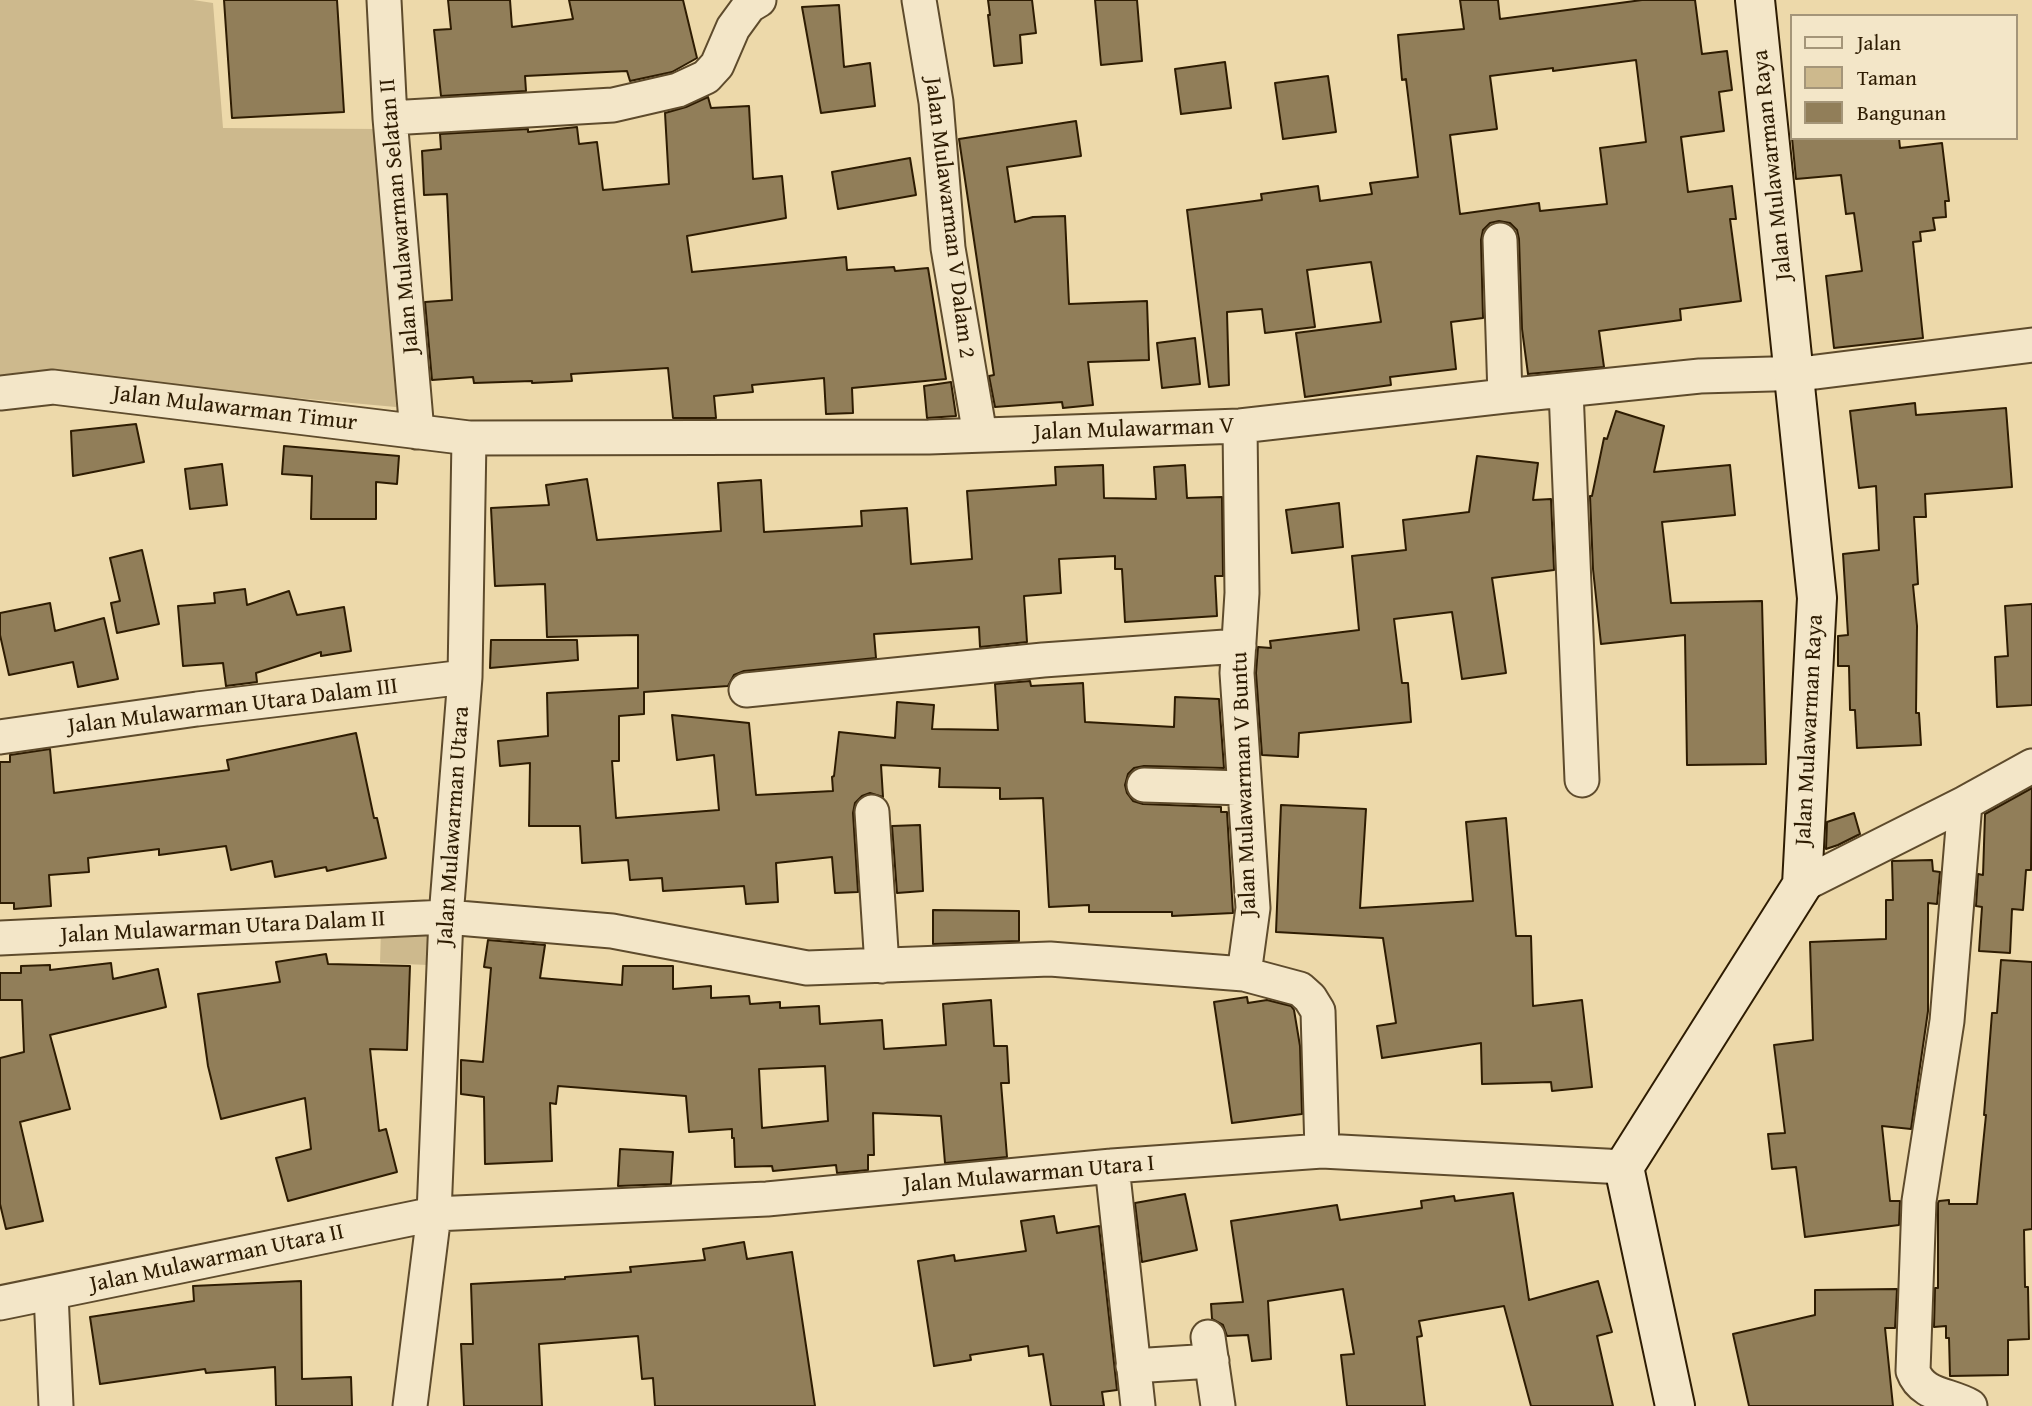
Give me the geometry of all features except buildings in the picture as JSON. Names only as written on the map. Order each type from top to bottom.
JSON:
[{"type":"main road","name":"Jalan Mulawarman Raya","points":[[1624,1167],[1801,885],[1817,598],[1755,0]]},
{"type":"main road","points":[[1624,1167],[1675,1406]]},
{"type":"street","name":"Jalan Mulawarman Selatan II","points":[[384,0],[390,118],[417,432]]},
{"type":"street","points":[[390,118],[613,105],[678,90],[706,77],[717,65],[733,27],[749,6],[759,0]]},
{"type":"street","name":"Jalan Mulawarman V Dalam 2","points":[[919,0],[936,102],[948,248],[980,435]]},
{"type":"street","points":[[1500,240],[1504,396]]},
{"type":"street","name":"Jalan Mulawarman V","points":[[470,438],[915,437],[1240,426],[1700,376],[1795,374],[2032,345]]},
{"type":"street","name":"Jalan Mulawarman Timur","points":[[0,393],[53,387],[470,438]]},
{"type":"street","points":[[1566,390],[1581,780]]},
{"type":"street","name":"Jalan Mulawarman V Buntu","points":[[1240,426],[1242,593],[1237,673],[1253,908],[1244,974]]},
{"type":"street","name":"Jalan Mulawarman Utara","points":[[410,1406],[434,1214],[446,917],[466,677],[470,438]]},
{"type":"street","points":[[746,690],[1043,660],[1239,646]]},
{"type":"street","name":"Jalan Mulawarman Utara Dalam III","points":[[0,737],[197,709],[466,677]]},
{"type":"street","points":[[1801,885],[1965,803],[2032,766]]},
{"type":"street","points":[[1144,785],[1244,788]]},
{"type":"street","points":[[1965,803],[1947,1021],[1919,1201],[1913,1371],[1916,1381],[1923,1388],[1970,1406]]},
{"type":"street","points":[[872,811],[882,966]]},
{"type":"street","name":"Jalan Mulawarman Utara Dalam II","points":[[0,939],[446,917],[612,931],[807,968],[1050,959],[1244,974],[1300,989],[1318,1011],[1322,1151]]},
{"type":"street","name":"Jalan Mulawarman Utara I","points":[[434,1214],[768,1199],[1112,1166],[1322,1151],[1624,1167]]},
{"type":"street","points":[[1112,1166],[1138,1406]]},
{"type":"street","name":"Jalan Mulawarman Utara II","points":[[0,1303],[434,1214]]},
{"type":"street","points":[[51,1293],[57,1406]]},
{"type":"street","points":[[1133,1366],[1210,1349],[1218,1406]]},
{"type":"green space","points":[[0,0],[193,0],[213,3],[223,128],[381,129],[396,407],[85,379],[0,382]]},
{"type":"green space","points":[[381,929],[453,931],[452,966],[380,963]]}]
